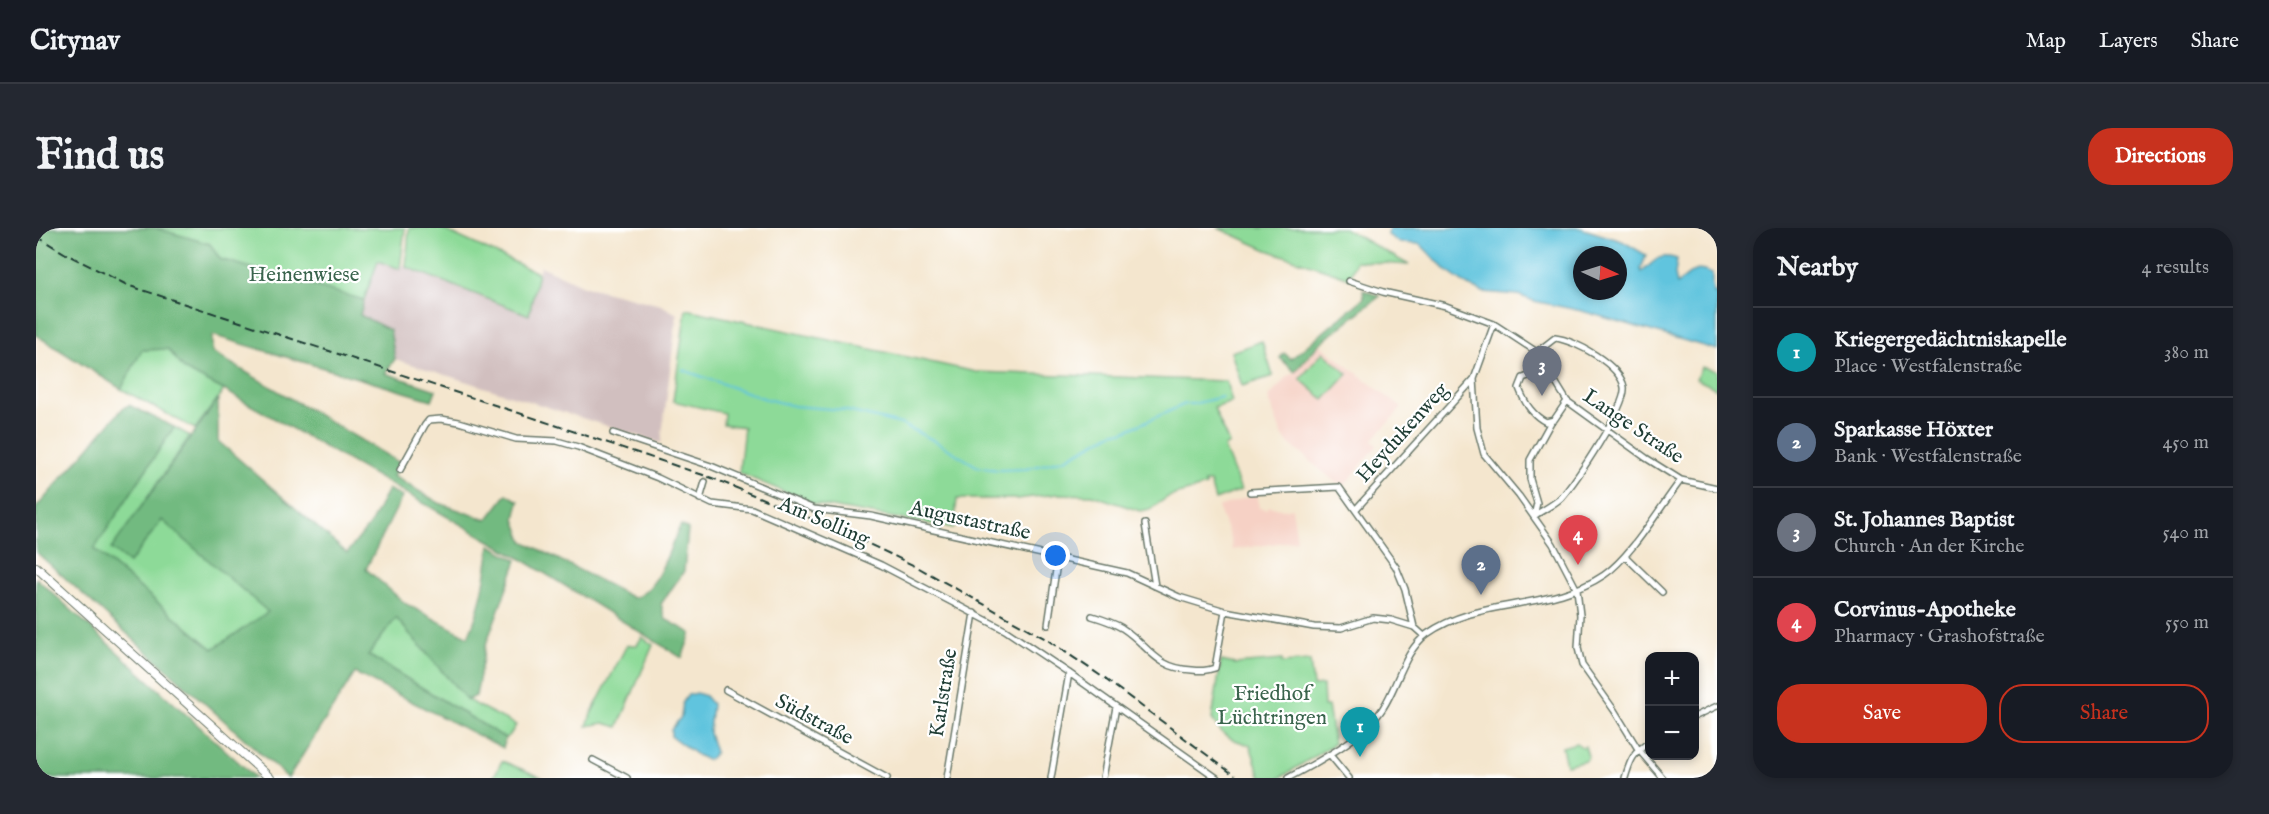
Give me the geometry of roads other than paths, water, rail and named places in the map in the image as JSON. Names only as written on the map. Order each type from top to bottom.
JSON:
[{"type":"main road","points":[[36,567],[270,778]]},
{"type":"street","name":"Lange Straße","points":[[1349,281],[1383,292],[1446,306],[1494,324],[1537,352],[1567,401],[1646,458],[1681,480],[1717,488]]},
{"type":"street","points":[[1494,324],[1474,379],[1477,428],[1484,454],[1534,516],[1553,544],[1576,590],[1580,615],[1578,648],[1580,660],[1638,749],[1662,778]]},
{"type":"street","points":[[1534,516],[1559,499],[1566,491],[1607,430],[1623,393],[1622,380],[1611,367],[1591,352],[1555,338],[1537,352]]},
{"type":"street","points":[[1551,377],[1526,376],[1519,388],[1524,401],[1537,417],[1551,422]]},
{"type":"street","name":"Heydukenweg","points":[[1356,510],[1474,379]]},
{"type":"street","points":[[1534,516],[1537,503],[1530,479],[1530,460],[1551,422],[1567,401]]},
{"type":"street","name":"Am Solling","points":[[400,470],[429,420],[441,419],[476,426],[516,439],[557,441],[649,474],[712,504],[752,509],[881,565],[1005,630],[1217,778]]},
{"type":"street","name":"Augustastraße","points":[[613,433],[711,466],[814,509],[871,516],[1127,573],[1179,597],[1225,611],[1314,627],[1341,628],[1373,618],[1391,620],[1414,627],[1425,636]]},
{"type":"street","points":[[708,475],[711,466]]},
{"type":"street","points":[[1288,778],[1330,755],[1382,710],[1410,655],[1425,636],[1442,625],[1482,610],[1576,590],[1606,574],[1624,556],[1681,480]]},
{"type":"street","points":[[700,499],[705,482]]},
{"type":"street","points":[[1250,492],[1339,487],[1396,567],[1405,589],[1414,627]]},
{"type":"street","points":[[1145,524],[1155,586]]},
{"type":"street","points":[[1048,625],[1058,556]]},
{"type":"street","points":[[1624,556],[1662,592]]},
{"type":"street","points":[[1092,616],[1108,620],[1123,629],[1165,665],[1183,670],[1206,671],[1215,668],[1225,611]]},
{"type":"street","name":"Karlstraße","points":[[947,778],[974,613]]},
{"type":"street","points":[[1051,778],[1069,673]]},
{"type":"street","name":"Südstraße","points":[[726,690],[887,778]]},
{"type":"street","points":[[1699,715],[1717,706]]},
{"type":"street","points":[[1103,778],[1116,707]]},
{"type":"street","points":[[1625,778],[1632,756],[1645,745]]},
{"type":"street","points":[[1330,755],[1349,778]]},
{"type":"street","points":[[593,760],[627,778]]},
{"type":"water","points":[[1389,228],[1580,228],[1622,241],[1646,255],[1642,272],[1661,257],[1677,259],[1675,275],[1677,284],[1697,270],[1712,274],[1714,294],[1717,293],[1717,350],[1518,295],[1483,292],[1468,286],[1448,272],[1420,244],[1400,243],[1388,235]]},
{"type":"water","points":[[697,693],[705,696],[712,704],[709,733],[715,752],[707,760],[671,736],[671,730],[681,717],[683,702],[688,695]]},
{"type":"waterway","points":[[683,370],[766,399],[794,406],[843,410],[901,424],[978,467],[998,470],[1026,469],[1065,459],[1114,432],[1123,432],[1185,404],[1222,397]]},
{"type":"tunnel","points":[[705,482],[708,475]]},
{"type":"railway","points":[[36,236],[127,285],[712,478],[844,532],[919,568],[1046,639],[1101,676],[1238,778]]},
{"type":"place","name":"St. Johannes Baptist","points":[[1542,396]]},
{"type":"place","name":"Corvinus-Apotheke","points":[[1578,565]]},
{"type":"place","name":"Sparkasse Höxter","points":[[1481,595]]},
{"type":"place","name":"Kriegergedächtniskapelle","points":[[1360,757]]},
{"type":"park label","name":"Heinenwiese","points":[[304,275]]},
{"type":"park label","name":"Friedhof Lüchtringen","points":[[1272,706]]}]
